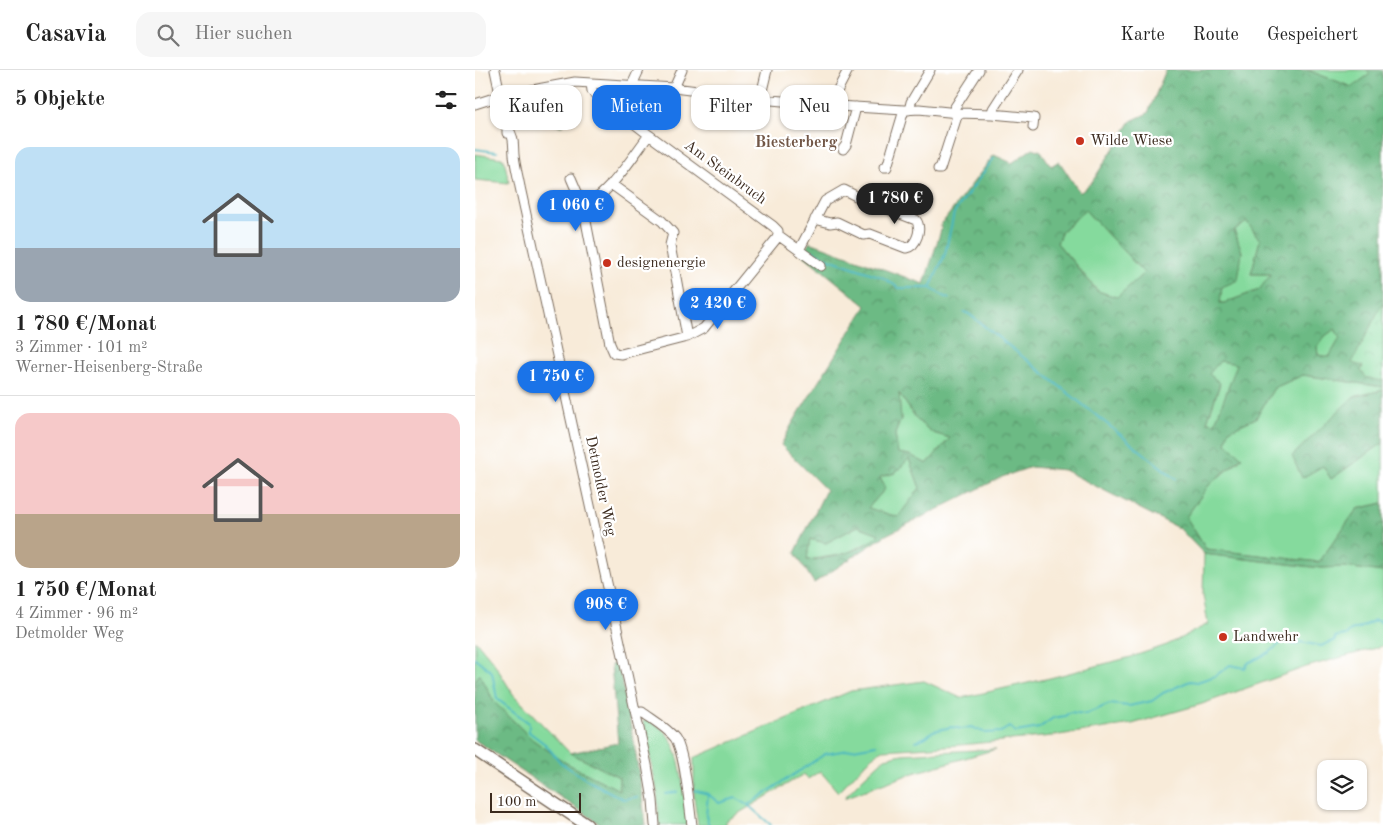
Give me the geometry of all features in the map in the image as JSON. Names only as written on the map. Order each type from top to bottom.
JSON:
[{"type":"main road","points":[[475,750],[587,825]]},
{"type":"street","name":"Detmolder Weg","points":[[495,70],[498,85]]},
{"type":"street","points":[[559,85],[575,82],[632,85],[639,70]]},
{"type":"street","points":[[675,85],[682,70]]},
{"type":"street","points":[[763,85],[767,70]]},
{"type":"street","points":[[840,85],[848,70]]},
{"type":"street","points":[[884,167],[887,167],[907,110],[930,70]]},
{"type":"street","points":[[938,169],[941,169],[955,107],[979,70]]},
{"type":"street","points":[[992,114],[993,109],[1018,70]]},
{"type":"street","name":"Am Steinbruch","points":[[591,83],[592,91],[773,226],[778,231],[778,235],[821,266]]},
{"type":"street","points":[[475,104],[490,99]]},
{"type":"street","points":[[848,106],[919,109],[1034,118],[1033,127]]},
{"type":"street","points":[[843,149],[846,145],[856,107]]},
{"type":"street","name":"Detmolder Weg","points":[[509,130],[512,134],[513,154],[651,782],[655,825]]},
{"type":"street","points":[[583,206],[591,203],[611,184],[649,135]]},
{"type":"street","points":[[571,178],[583,206],[611,348],[614,352],[621,354],[687,336],[704,328],[778,235]]},
{"type":"street","points":[[611,184],[662,221],[673,233],[671,244],[687,336]]},
{"type":"street","points":[[799,250],[815,219],[825,201],[846,190],[862,199],[916,220],[919,227],[915,243],[911,247],[906,248],[870,234],[864,234],[837,222],[830,223],[815,219]]},
{"type":"street","points":[[636,713],[641,712],[665,728],[676,740],[682,758],[692,825]]},
{"type":"green space","points":[[1166,70],[1307,70],[1352,87],[1370,74],[1367,70],[1383,70],[1383,387],[1303,375],[1274,388],[1256,418],[1229,430],[1226,443],[1242,457],[1209,485],[1186,517],[1206,549],[1319,562],[1357,509],[1383,503],[1383,572],[1344,567],[1321,568],[1204,554],[1180,529],[1064,470],[1031,467],[1002,477],[886,535],[814,583],[795,553],[826,490],[781,445],[792,424],[866,306],[802,254],[810,242],[924,284],[942,227],[940,226],[994,155],[1012,163],[1033,148],[1041,151],[1051,166],[1059,161],[1080,193],[1092,182],[1131,121],[1148,113]],"holes":[[[1085,210],[1144,273],[1117,297],[1097,291],[1057,243],[1062,231]],[[1247,222],[1260,240],[1251,274],[1271,274],[1259,290],[1220,303],[1222,287],[1238,280],[1242,252],[1234,230]],[[1335,329],[1340,338],[1329,357],[1318,355],[1317,347],[1325,336]],[[1220,361],[1237,364],[1215,423],[1207,422],[1220,383],[1209,374]],[[899,393],[918,421],[933,433],[950,438],[927,464],[910,455],[898,453],[895,434],[901,419]],[[909,459],[920,488],[898,517],[868,508],[885,489],[880,477],[895,473]],[[858,526],[879,534],[865,545],[846,553],[807,560],[810,539],[826,543]]]},
{"type":"green space","points":[[1307,70],[1367,70],[1370,74],[1352,87]]},
{"type":"green space","points":[[475,154],[504,159],[509,183],[475,180]]},
{"type":"green space","points":[[1085,210],[1144,273],[1117,298],[1098,291],[1057,243],[1062,231]]},
{"type":"green space","points":[[1247,222],[1260,240],[1251,274],[1272,274],[1259,290],[1224,303],[1219,303],[1222,287],[1242,252],[1234,230]]},
{"type":"green space","points":[[1383,302],[1383,381],[1367,378],[1361,371],[1363,366],[1352,363]]},
{"type":"green space","points":[[1335,329],[1340,339],[1329,357],[1318,355],[1317,347],[1325,336]]},
{"type":"green space","points":[[1220,361],[1238,364],[1215,423],[1207,422],[1220,384],[1208,374]]},
{"type":"green space","points":[[1303,375],[1383,387],[1383,390],[1353,397],[1323,466],[1331,479],[1383,443],[1383,503],[1357,509],[1319,562],[1206,549],[1186,517],[1209,485],[1242,458],[1226,443],[1228,430],[1256,418],[1274,388]]},
{"type":"green space","points":[[1383,390],[1383,443],[1331,479],[1323,466],[1302,478],[1292,456],[1353,397]]},
{"type":"green space","points":[[898,392],[918,421],[933,433],[950,438],[927,464],[910,455],[897,453],[895,434],[901,419]]},
{"type":"green space","points":[[909,459],[920,488],[898,517],[868,508],[885,489],[880,477],[895,473]]},
{"type":"green space","points":[[858,526],[880,534],[875,539],[845,554],[807,560],[809,539],[826,543]]},
{"type":"green space","points":[[1204,554],[1321,568],[1344,567],[1383,572],[1383,646],[1306,667],[1202,704],[1132,724],[1052,736],[883,750],[873,756],[838,792],[820,771],[808,779],[804,774],[726,821],[726,825],[698,825],[694,798],[694,758],[851,691],[924,681],[961,698],[1131,657],[1167,645],[1208,624],[1203,595]]},
{"type":"green space","points":[[475,640],[494,663],[513,694],[570,753],[619,777],[619,790],[566,763],[533,740],[494,702],[480,674],[475,681]]},
{"type":"green space","points":[[618,662],[635,748],[646,825],[602,825],[475,740],[475,681],[480,674],[494,702],[533,740],[566,763],[619,790],[619,777],[570,753],[618,743],[611,665]]},
{"type":"green space","points":[[645,719],[662,729],[675,748],[679,760],[688,825],[659,825],[657,791],[643,722]]},
{"type":"green space","points":[[996,749],[910,774],[844,798],[885,758],[902,754]]},
{"type":"waterway","points":[[475,149],[497,152]]},
{"type":"waterway","points":[[930,288],[945,254],[954,213],[994,158]]},
{"type":"waterway","points":[[810,250],[829,259],[882,277],[899,288],[930,288],[949,299]]},
{"type":"waterway","points":[[964,312],[969,314],[1176,479]]},
{"type":"waterway","points":[[916,741],[926,737],[933,731],[952,727],[962,729],[971,727],[986,733],[1001,732],[1009,727],[1016,732],[1039,728],[1053,718],[1065,716],[1070,712],[1085,714],[1110,704],[1129,706],[1152,701],[1163,693],[1190,681],[1197,682],[1215,676],[1230,665],[1245,668],[1248,663],[1270,652],[1283,641],[1296,645],[1301,642],[1321,646],[1335,640],[1335,637],[1346,635],[1353,629],[1358,629],[1375,620],[1383,621]]},
{"type":"waterway","points":[[475,658],[492,672],[497,699],[529,723],[529,732],[545,744],[561,763],[587,780],[623,799],[637,797]]},
{"type":"waterway","points":[[748,805],[825,754],[876,745]]},
{"type":"waterway","points":[[694,790],[708,794],[719,803],[736,798],[748,805],[771,825]]},
{"type":"waterway","points":[[666,794],[677,792]]},
{"type":"waterway","points":[[708,794],[706,816],[709,825]]},
{"type":"place","name":"Wilde Wiese","points":[[1080,141]]},
{"type":"place","name":"designenergie","points":[[607,263]]},
{"type":"place","name":"Landwehr","points":[[1223,637]]},
{"type":"district","name":"Biesterberg","points":[[796,143]]}]
